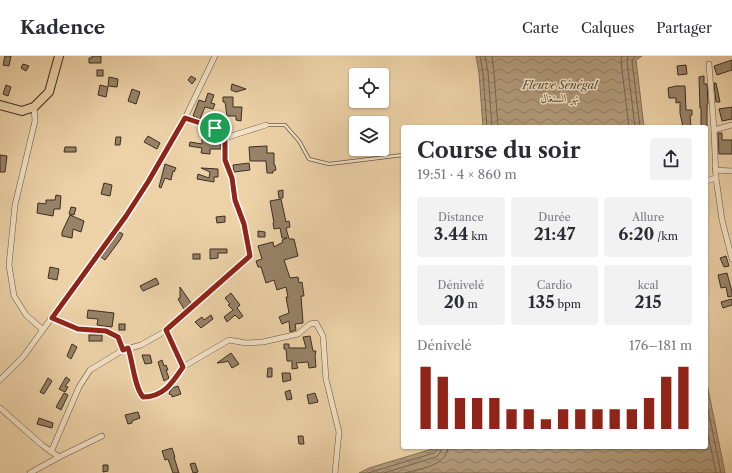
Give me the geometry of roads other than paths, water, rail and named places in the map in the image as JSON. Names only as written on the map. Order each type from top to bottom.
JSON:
[{"type":"main road","points":[[0,104],[22,111],[34,107],[49,92],[59,56]]},
{"type":"street","points":[[0,380],[23,357],[126,216],[148,182],[185,118],[215,56]]},
{"type":"street","points":[[709,64],[714,130],[715,170],[722,220],[732,259]]},
{"type":"street","points":[[34,107],[34,121],[15,205],[9,265],[14,296],[26,315],[42,329]]},
{"type":"street","points":[[51,452],[79,387],[90,370],[126,349],[142,345],[166,330],[250,256],[244,224],[235,200],[232,178],[225,160],[225,138],[221,131],[215,128],[185,118]]},
{"type":"street","points":[[225,138],[266,125]]},
{"type":"street","points":[[714,130],[732,125]]},
{"type":"street","points":[[715,170],[732,171]]},
{"type":"street","points":[[708,180],[716,178]]},
{"type":"street","points":[[52,318],[78,329],[106,331],[118,337],[126,349],[143,397],[164,391],[183,367],[229,340],[246,343],[263,342],[298,334],[310,324],[316,323],[323,336],[326,379],[339,432],[336,473]]},
{"type":"street","points":[[166,330],[183,367]]},
{"type":"street","points":[[0,408],[42,446],[58,456]]},
{"type":"street","points":[[30,473],[58,456],[102,436]]},
{"type":"lane","points":[[266,125],[285,125],[299,141],[309,159],[329,164],[401,156]]},
{"type":"water","name":"Fleuve Sénégal نهر السنغال","points":[[476,56],[642,56],[636,60],[644,125],[483,125],[479,73]]},
{"type":"water","points":[[708,389],[725,473],[359,473],[369,468],[432,449],[708,449]]}]
